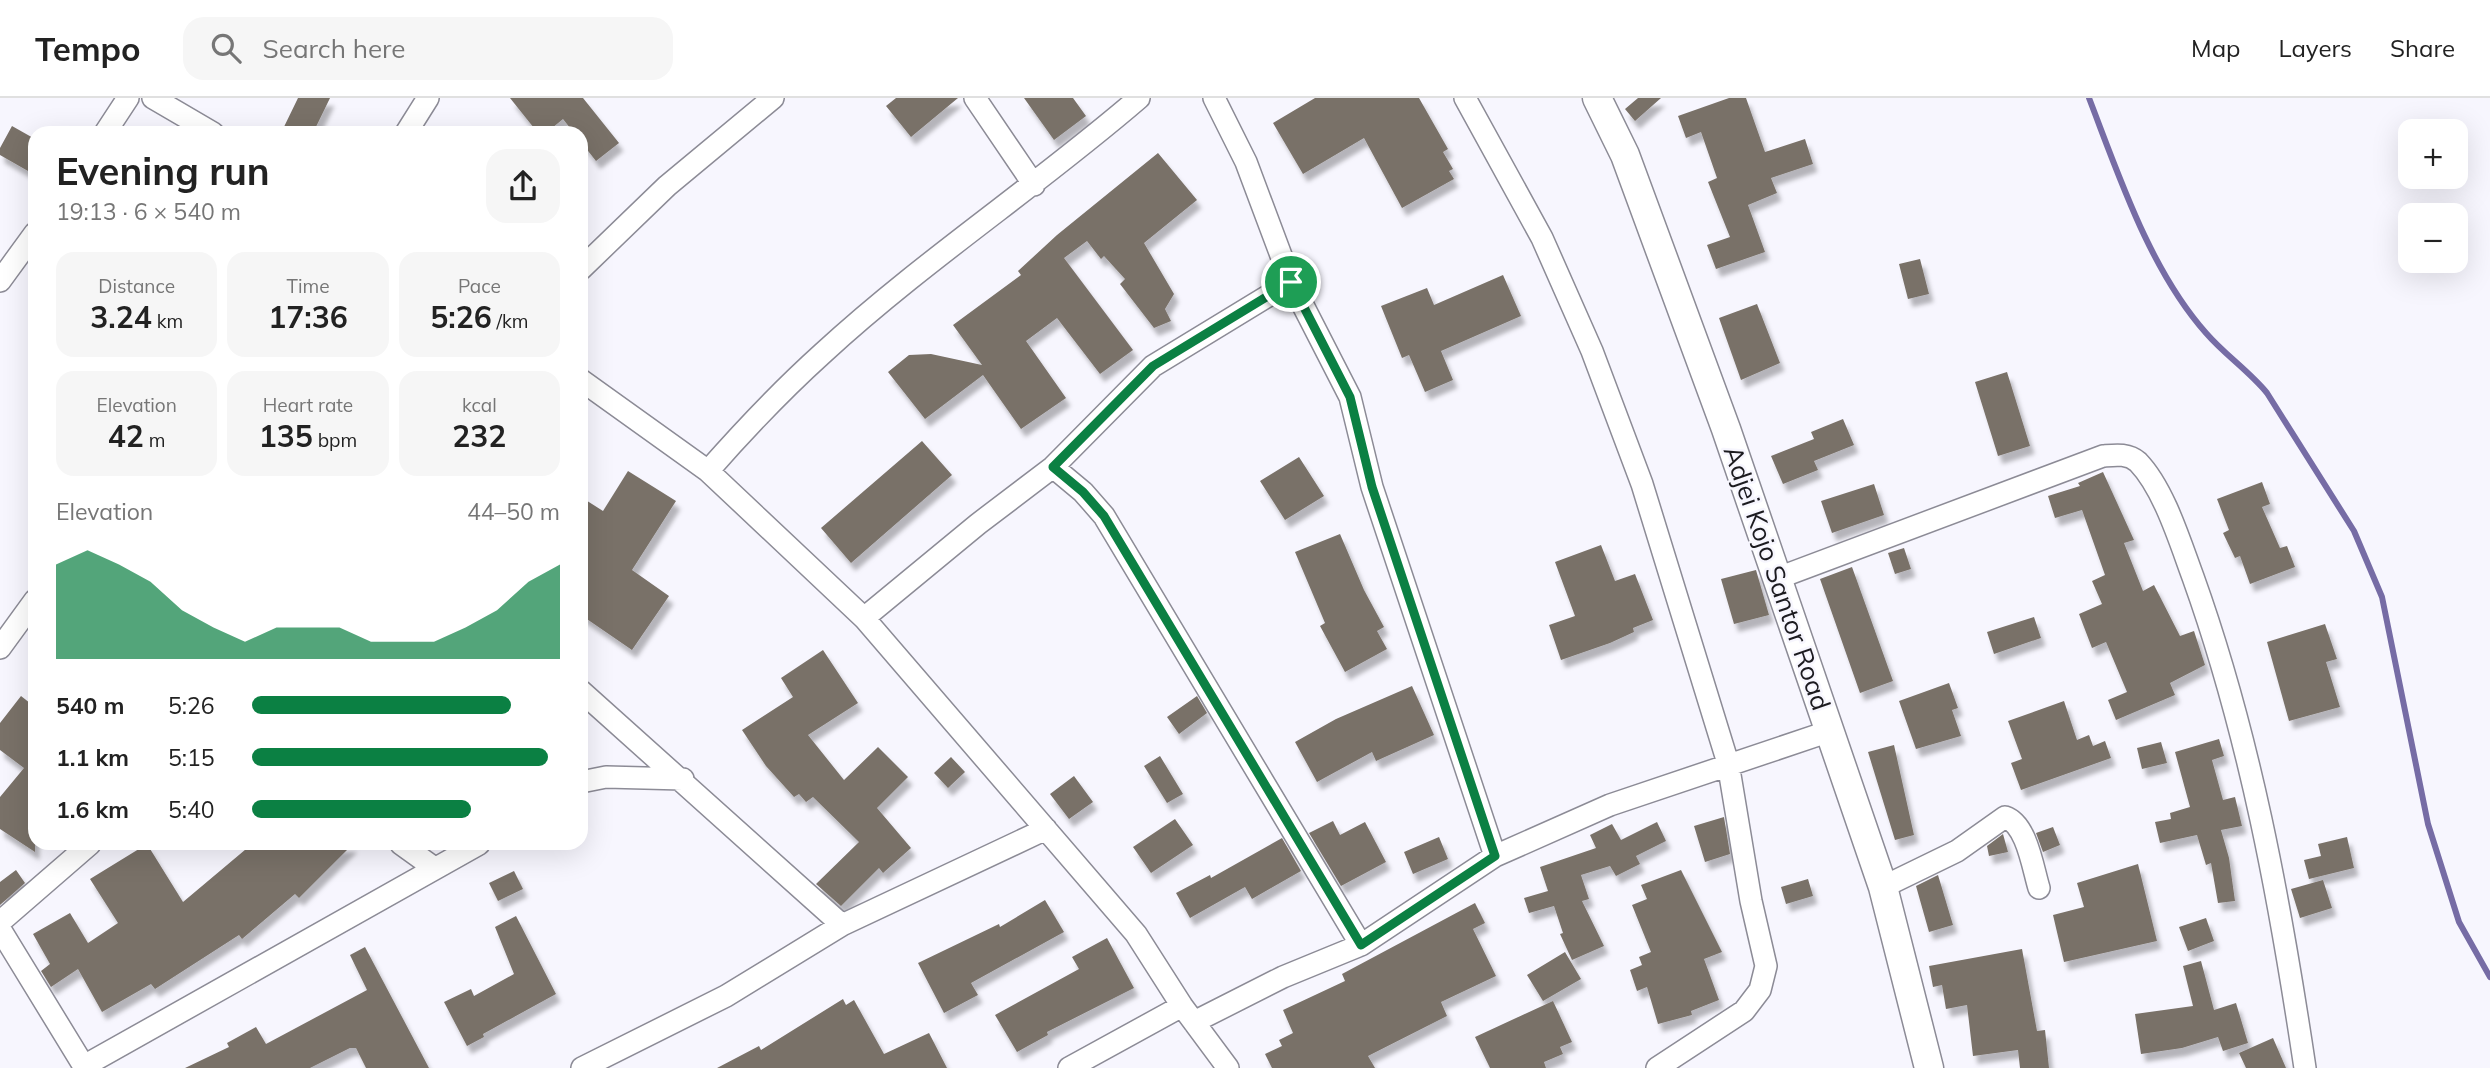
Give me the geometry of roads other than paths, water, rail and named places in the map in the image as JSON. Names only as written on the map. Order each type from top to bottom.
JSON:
[{"type":"street","points":[[110,126],[128,98]]},
{"type":"street","points":[[153,98],[201,126]]},
{"type":"street","points":[[410,126],[428,98]]},
{"type":"street","points":[[588,262],[667,186],[774,98]]},
{"type":"street","points":[[975,98],[1034,185]]},
{"type":"street","points":[[708,471],[751,422],[824,351],[1139,98]]},
{"type":"street","points":[[1214,98],[1247,162],[1291,282],[1350,397],[1372,487],[1495,856]]},
{"type":"street","points":[[1465,98],[1542,238],[1588,340],[1642,484],[1728,763],[1751,901],[1766,966],[1760,990],[1744,1011],[1657,1068]]},
{"type":"street","name":"Adjei Kojo Santor Road","points":[[1597,98],[1625,155],[1778,578],[1883,887],[1929,1068]]},
{"type":"street","points":[[0,281],[28,243]]},
{"type":"street","points":[[864,618],[978,524],[1053,467],[1153,366],[1291,282]]},
{"type":"street","points":[[588,385],[708,471],[864,618],[1136,934],[1188,1014],[1228,1068]]},
{"type":"street","points":[[1778,578],[2103,456],[2122,454],[2137,461],[2170,513],[2212,629],[2245,748],[2281,907],[2305,1068]]},
{"type":"street","points":[[1053,467],[1083,492],[1104,516],[1361,945]]},
{"type":"street","points":[[0,648],[28,610]]},
{"type":"street","points":[[588,697],[842,925]]},
{"type":"street","points":[[1069,1068],[1188,1014],[1361,945],[1495,856],[1610,806],[1728,763],[1830,731]]},
{"type":"street","points":[[588,781],[606,777],[682,779]]},
{"type":"street","points":[[1883,887],[1956,851],[2005,817],[2011,819],[2021,833],[2039,888]]},
{"type":"street","points":[[583,1068],[726,996],[842,925],[1046,829]]},
{"type":"street","points":[[0,922],[83,850]]},
{"type":"street","points":[[409,850],[433,867]]},
{"type":"street","points":[[0,929],[84,1067],[467,850]]},
{"type":"waterway","points":[[2089,98],[2124,190],[2168,281],[2206,333],[2267,393],[2354,531],[2382,597],[2428,824],[2459,922],[2490,977]]}]
